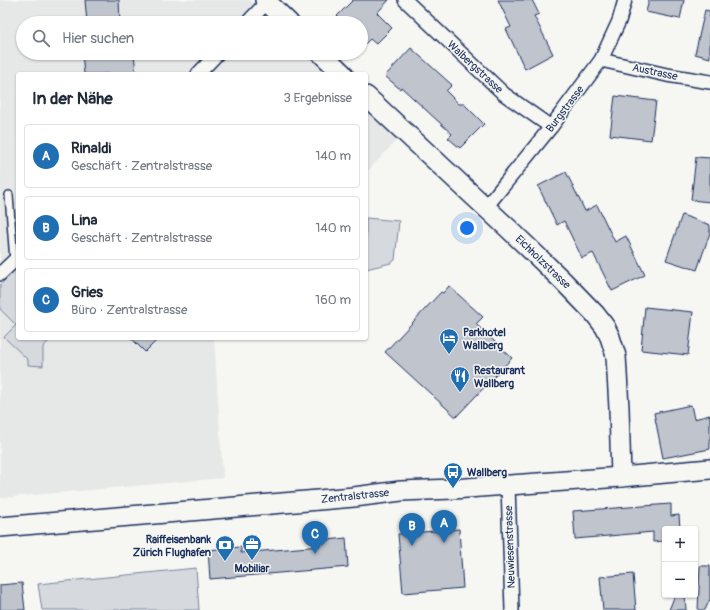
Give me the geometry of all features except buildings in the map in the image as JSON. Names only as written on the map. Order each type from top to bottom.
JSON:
[{"type":"street","name":"Walbergstrasse","points":[[405,0],[504,94],[551,127]]},
{"type":"street","name":"Burgstrasse","points":[[486,207],[551,127],[601,60],[619,21],[625,0]]},
{"type":"street","points":[[253,16],[266,1],[282,16]]},
{"type":"street","points":[[200,72],[211,60]]},
{"type":"street","points":[[328,60],[341,72]]},
{"type":"street","name":"Austrasse","points":[[601,60],[667,75],[710,82]]},
{"type":"street","name":"Eichholzstrasse","points":[[368,98],[558,276],[586,304],[605,327],[616,356],[621,477]]},
{"type":"street","points":[[0,274],[16,259]]},
{"type":"street","name":"Zentralstrasse","points":[[0,527],[401,492],[621,477],[710,469]]},
{"type":"street","name":"Neuwiesenstrasse","points":[[508,485],[512,610]]},
{"type":"lane","points":[[9,195],[16,259]]},
{"type":"shaded area","points":[[0,0],[250,0],[260,9],[274,16],[16,16],[16,60],[328,60],[341,72],[16,72],[16,340],[214,340],[223,478],[0,498]]},
{"type":"shaded area","points":[[368,98],[404,132],[368,171]]},
{"type":"shaded area","points":[[368,218],[399,221],[395,260],[391,263],[368,269]]},
{"type":"shaded area","points":[[16,269],[16,325],[0,309],[0,285]]},
{"type":"shaded area","points":[[16,325],[16,340],[50,340],[43,347],[43,366],[28,365],[28,360],[4,337]]},
{"type":"shaded area","points":[[196,568],[199,610],[42,610],[38,584]]},
{"type":"place","name":"Parkhotel Wallberg","points":[[449,355]]},
{"type":"place","name":"Restaurant Wallberg","points":[[460,393]]},
{"type":"place","name":"Wallberg","points":[[453,489]]},
{"type":"place","name":"Rinaldi","points":[[444,543]]},
{"type":"place","name":"Lina","points":[[412,546]]},
{"type":"place","name":"Gries","points":[[315,554]]},
{"type":"place","name":"Mobiliar","points":[[252,561]]},
{"type":"place","name":"Raiffeisenbank Zürich Flughafen","points":[[225,562]]}]
